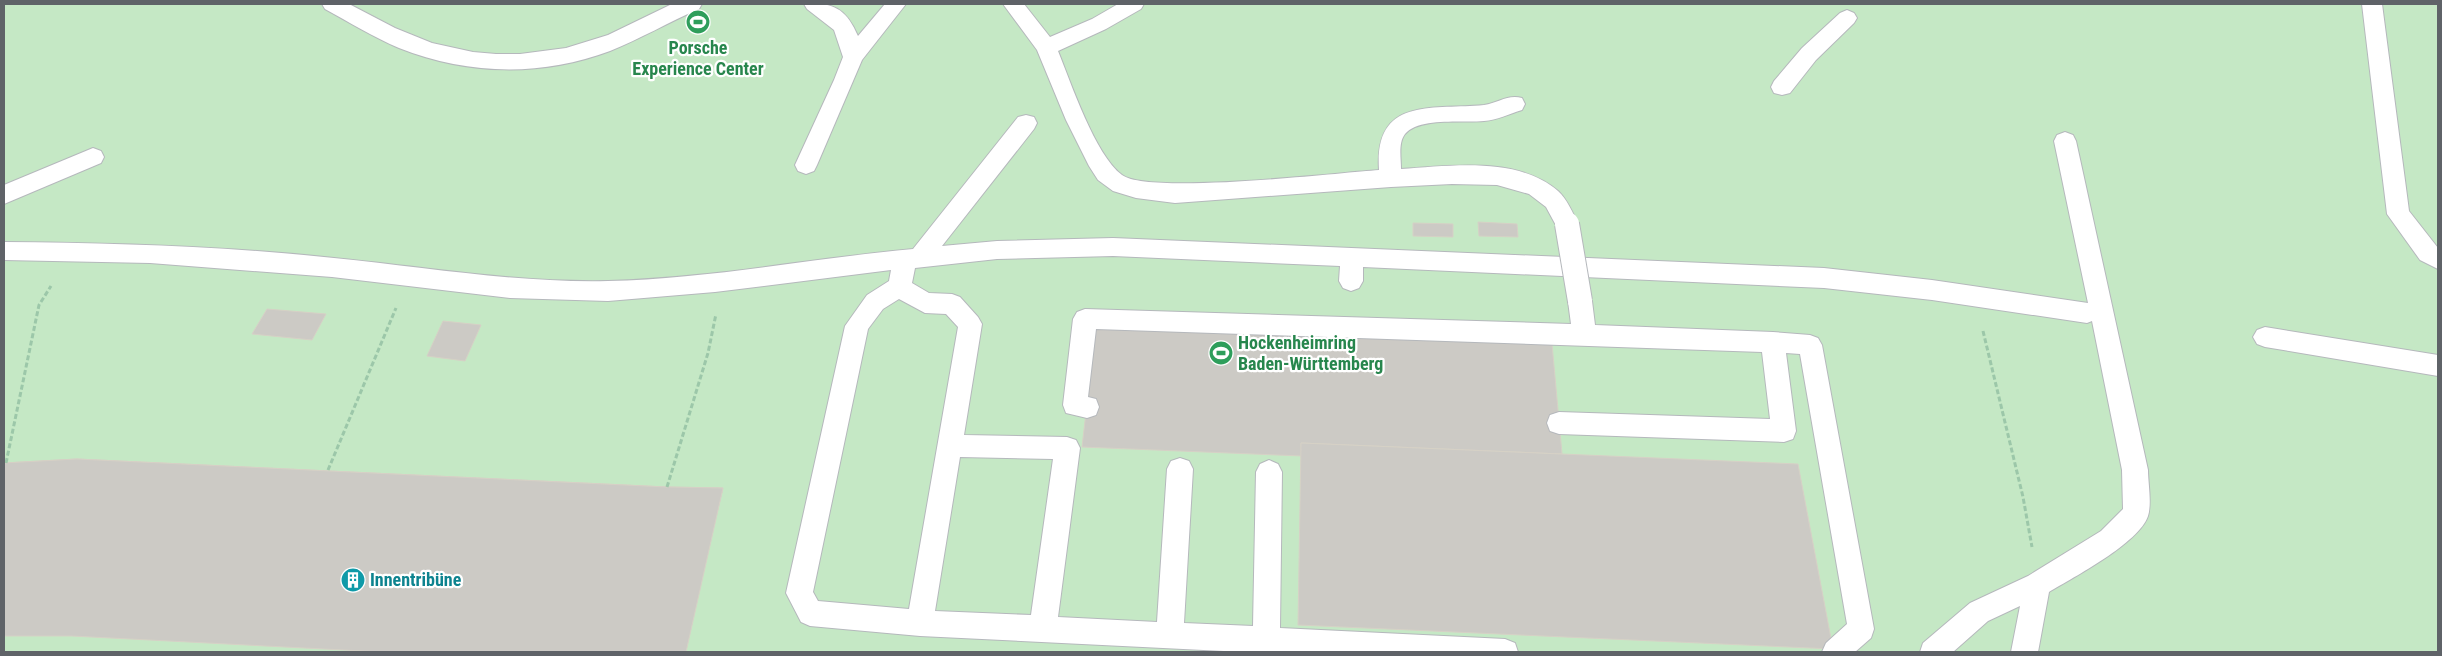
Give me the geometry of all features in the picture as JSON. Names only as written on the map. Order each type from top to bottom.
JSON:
[{"type":"lane","points":[[332,4],[406,42],[451,57],[510,63],[555,58],[588,50],[692,4]]},
{"type":"lane","points":[[814,4],[827,11],[842,25],[850,36],[853,56]]},
{"type":"lane","points":[[806,165],[845,80],[853,56],[896,4]]},
{"type":"lane","points":[[1013,4],[1046,47],[1102,170],[1116,182],[1143,190],[1175,194],[1391,178],[1489,175],[1525,181],[1551,198],[1567,224],[1584,335]]},
{"type":"lane","points":[[1046,47],[1098,24],[1134,4]]},
{"type":"lane","points":[[2372,4],[2398,214],[2428,253],[2438,259]]},
{"type":"lane","points":[[1782,87],[1809,54],[1847,18]]},
{"type":"lane","points":[[1391,178],[1391,143],[1395,130],[1406,122],[1440,114],[1486,113],[1514,104]]},
{"type":"lane","points":[[1026,123],[913,258],[899,287],[875,302],[857,326],[799,592],[810,613],[920,623],[1266,642],[1505,652]]},
{"type":"lane","points":[[1933,652],[1979,612],[2037,585],[2110,540],[2136,514],[2135,470],[2065,141]]},
{"type":"lane","points":[[4,195],[93,157]]},
{"type":"lane","points":[[4,251],[150,253],[332,267],[510,288],[608,291],[715,282],[913,258],[997,250],[1113,247],[1352,270],[1824,278],[1932,290],[2087,313]]},
{"type":"lane","points":[[899,287],[925,303],[952,304],[970,324],[920,623]]},
{"type":"lane","points":[[1087,406],[1075,405],[1085,319],[1584,335],[1810,345],[1861,629],[1836,652]]},
{"type":"lane","points":[[2265,337],[2438,366]]},
{"type":"lane","points":[[1560,423],[1784,431],[1773,342]]},
{"type":"lane","points":[[950,446],[1068,448],[1042,629]]},
{"type":"lane","points":[[1170,636],[1180,470]]},
{"type":"lane","points":[[1266,642],[1269,472]]},
{"type":"lane","points":[[2025,652],[2037,585]]},
{"type":"path","points":[[42,286],[61,286]]},
{"type":"path","points":[[6,463],[39,305],[51,286]]},
{"type":"path","points":[[328,470],[398,305],[388,304]]},
{"type":"path","points":[[667,486],[708,353],[717,307]]},
{"type":"path","points":[[1982,323],[2023,497],[2037,585]]},
{"type":"green space","name":"Hockenheimring Baden-Württemberg","points":[[4,4],[2438,4],[2438,652],[4,652]]},
{"type":"building","points":[[1478,222],[1517,224],[1518,237],[1479,236]]},
{"type":"building","points":[[1413,223],[1453,224],[1453,237],[1413,236]]},
{"type":"building","points":[[267,309],[326,314],[312,340],[252,334]]},
{"type":"building","points":[[443,321],[481,325],[465,361],[427,356]]},
{"type":"building","points":[[1096,326],[1552,344],[1562,454],[1301,443],[1302,456],[1082,447]]},
{"type":"building","points":[[1301,443],[1798,464],[1833,649],[1298,625]]},
{"type":"building","points":[[77,459],[667,487],[723,488],[714,525],[151,517],[42,513],[4,517],[4,463]]},
{"type":"building","name":"Innentribüne","points":[[77,459],[667,487],[723,488],[686,652],[382,652],[72,636],[4,636],[4,463]]},
{"type":"place","name":"Porsche Experience Center","points":[[698,22]]},
{"type":"place","name":"Hockenheimring Baden-Württemberg","points":[[1221,353]]},
{"type":"place","name":"Innentribüne","points":[[353,580]]}]
